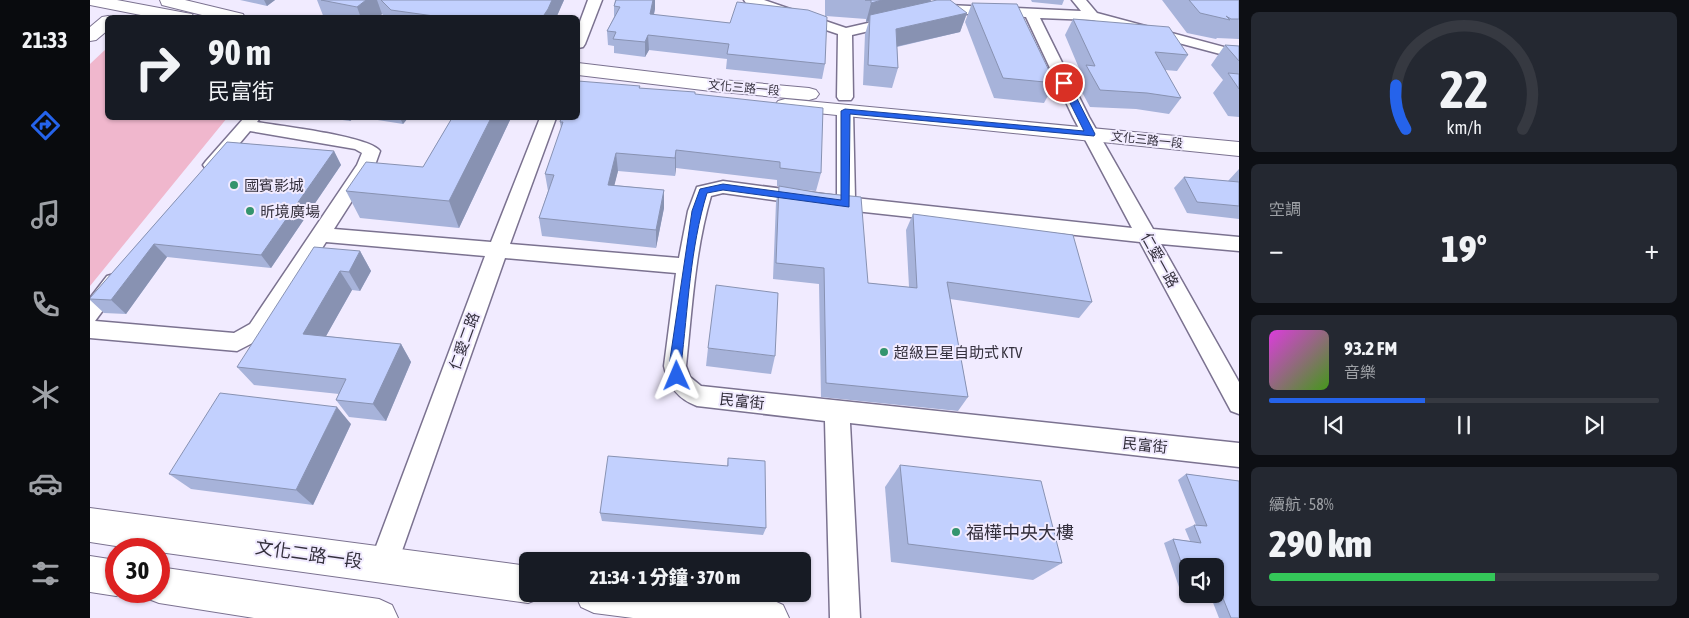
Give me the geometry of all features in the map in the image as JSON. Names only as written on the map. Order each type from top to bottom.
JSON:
[{"type":"street","points":[[90,0],[169,15]]},
{"type":"street","points":[[162,0],[224,15]]},
{"type":"street","points":[[580,39],[595,0]]},
{"type":"street","points":[[751,0],[845,32],[915,17],[946,5],[1032,15],[1092,16],[1239,55]]},
{"type":"street","points":[[1079,0],[1092,16]]},
{"type":"street","name":"仁愛一路","points":[[1032,15],[1086,125],[1239,404]]},
{"type":"street","points":[[90,36],[105,24]]},
{"type":"street","points":[[845,32],[846,204]]},
{"type":"street","points":[[90,55],[105,42]]},
{"type":"street","name":"文化三路一段","points":[[580,69],[845,104]]},
{"type":"street","name":"文化三路一段","points":[[580,82],[1086,125],[1239,133]]},
{"type":"street","name":"仁愛二路","points":[[383,564],[497,251],[547,120]]},
{"type":"street","points":[[90,329],[237,342],[258,330],[322,235],[366,165],[371,151],[360,145],[248,121],[202,177]]},
{"type":"street","name":"文化三路一段","points":[[1086,125],[1239,149]]},
{"type":"street","name":"民富街","points":[[1239,244],[846,204],[729,188],[703,191],[697,211],[687,266],[675,366],[677,376],[685,389],[697,396],[1239,455]]},
{"type":"street","points":[[322,235],[687,266]]},
{"type":"street","points":[[90,314],[128,266]]},
{"type":"street","points":[[837,411],[845,618]]},
{"type":"street","name":"文化二路一段","points":[[90,524],[519,583]]},
{"type":"street","points":[[90,574],[105,576]]},
{"type":"street","points":[[170,586],[379,618]]},
{"type":"street","points":[[653,602],[770,618]]},
{"type":"shaded area","points":[[105,50],[105,120],[225,120],[90,286],[90,64]]},
{"type":"building","points":[[321,0],[366,0],[357,7]]},
{"type":"building","points":[[381,0],[552,0],[544,15],[427,15],[391,10]]},
{"type":"building","points":[[616,0],[653,0],[650,14],[730,23],[737,2],[808,10],[827,17],[825,64],[727,54],[729,44],[648,35],[645,42],[613,39],[616,32],[607,31],[620,7],[614,6]]},
{"type":"building","points":[[871,0],[882,0],[871,3]]},
{"type":"building","points":[[937,0],[950,0],[967,13],[896,29],[898,68],[868,65],[870,15]]},
{"type":"building","points":[[1189,0],[1239,0],[1239,19],[1231,19],[1226,16],[1230,20],[1200,13]]},
{"type":"building","points":[[972,3],[1017,4],[1055,83],[1003,78]]},
{"type":"building","points":[[1073,19],[1169,27],[1188,55],[1155,52],[1181,98],[1147,93],[1100,90],[1086,65],[1095,66]]},
{"type":"building","points":[[1225,45],[1239,46],[1239,61]]},
{"type":"building","points":[[1228,73],[1239,74],[1239,89]]},
{"type":"building","points":[[580,81],[695,92],[695,94],[823,108],[821,173],[780,168],[780,162],[676,150],[675,158],[616,153],[608,185],[664,190],[656,230],[539,218],[554,175],[545,174],[563,122],[560,122],[560,120],[580,120]]},
{"type":"building","points":[[451,120],[490,120],[449,201],[346,191],[366,162],[423,167]]},
{"type":"building","name":"昕境廣場","points":[[227,142],[334,151],[261,255],[154,244],[111,300],[90,299],[90,298]]},
{"type":"building","points":[[1184,177],[1239,182],[1239,206],[1197,202]]},
{"type":"building","points":[[779,186],[861,197],[868,283],[917,288],[913,214],[1073,235],[1092,302],[947,282],[968,397],[826,383],[824,268],[776,263]]},
{"type":"building","points":[[314,247],[360,251],[349,272],[340,271],[303,334],[401,344],[373,404],[336,400],[346,379],[237,367]]},
{"type":"building","points":[[716,285],[778,293],[775,356],[708,348]]},
{"type":"building","points":[[220,393],[337,407],[296,490],[169,474]]},
{"type":"building","points":[[608,456],[728,466],[728,458],[765,461],[766,528],[600,513]]},
{"type":"building","points":[[900,465],[1041,481],[1062,563],[908,544]]},
{"type":"building","points":[[1186,474],[1239,481],[1239,618],[1231,618],[1224,601],[1224,558],[1180,558],[1173,539],[1201,543],[1194,525],[1207,526]]},
{"type":"place","name":"國賓影城","points":[[234,185]]},
{"type":"place","name":"昕境廣場","points":[[250,211]]},
{"type":"place","name":"超級巨星自助式 KTV","points":[[884,352]]},
{"type":"place","name":"福樺中央大樓","points":[[956,532]]},
{"type":"route","points":[[677,376],[675,366],[687,266],[699,200],[703,191],[723,187],[735,188],[846,204],[845,111],[1090,134],[1064,83]]}]
